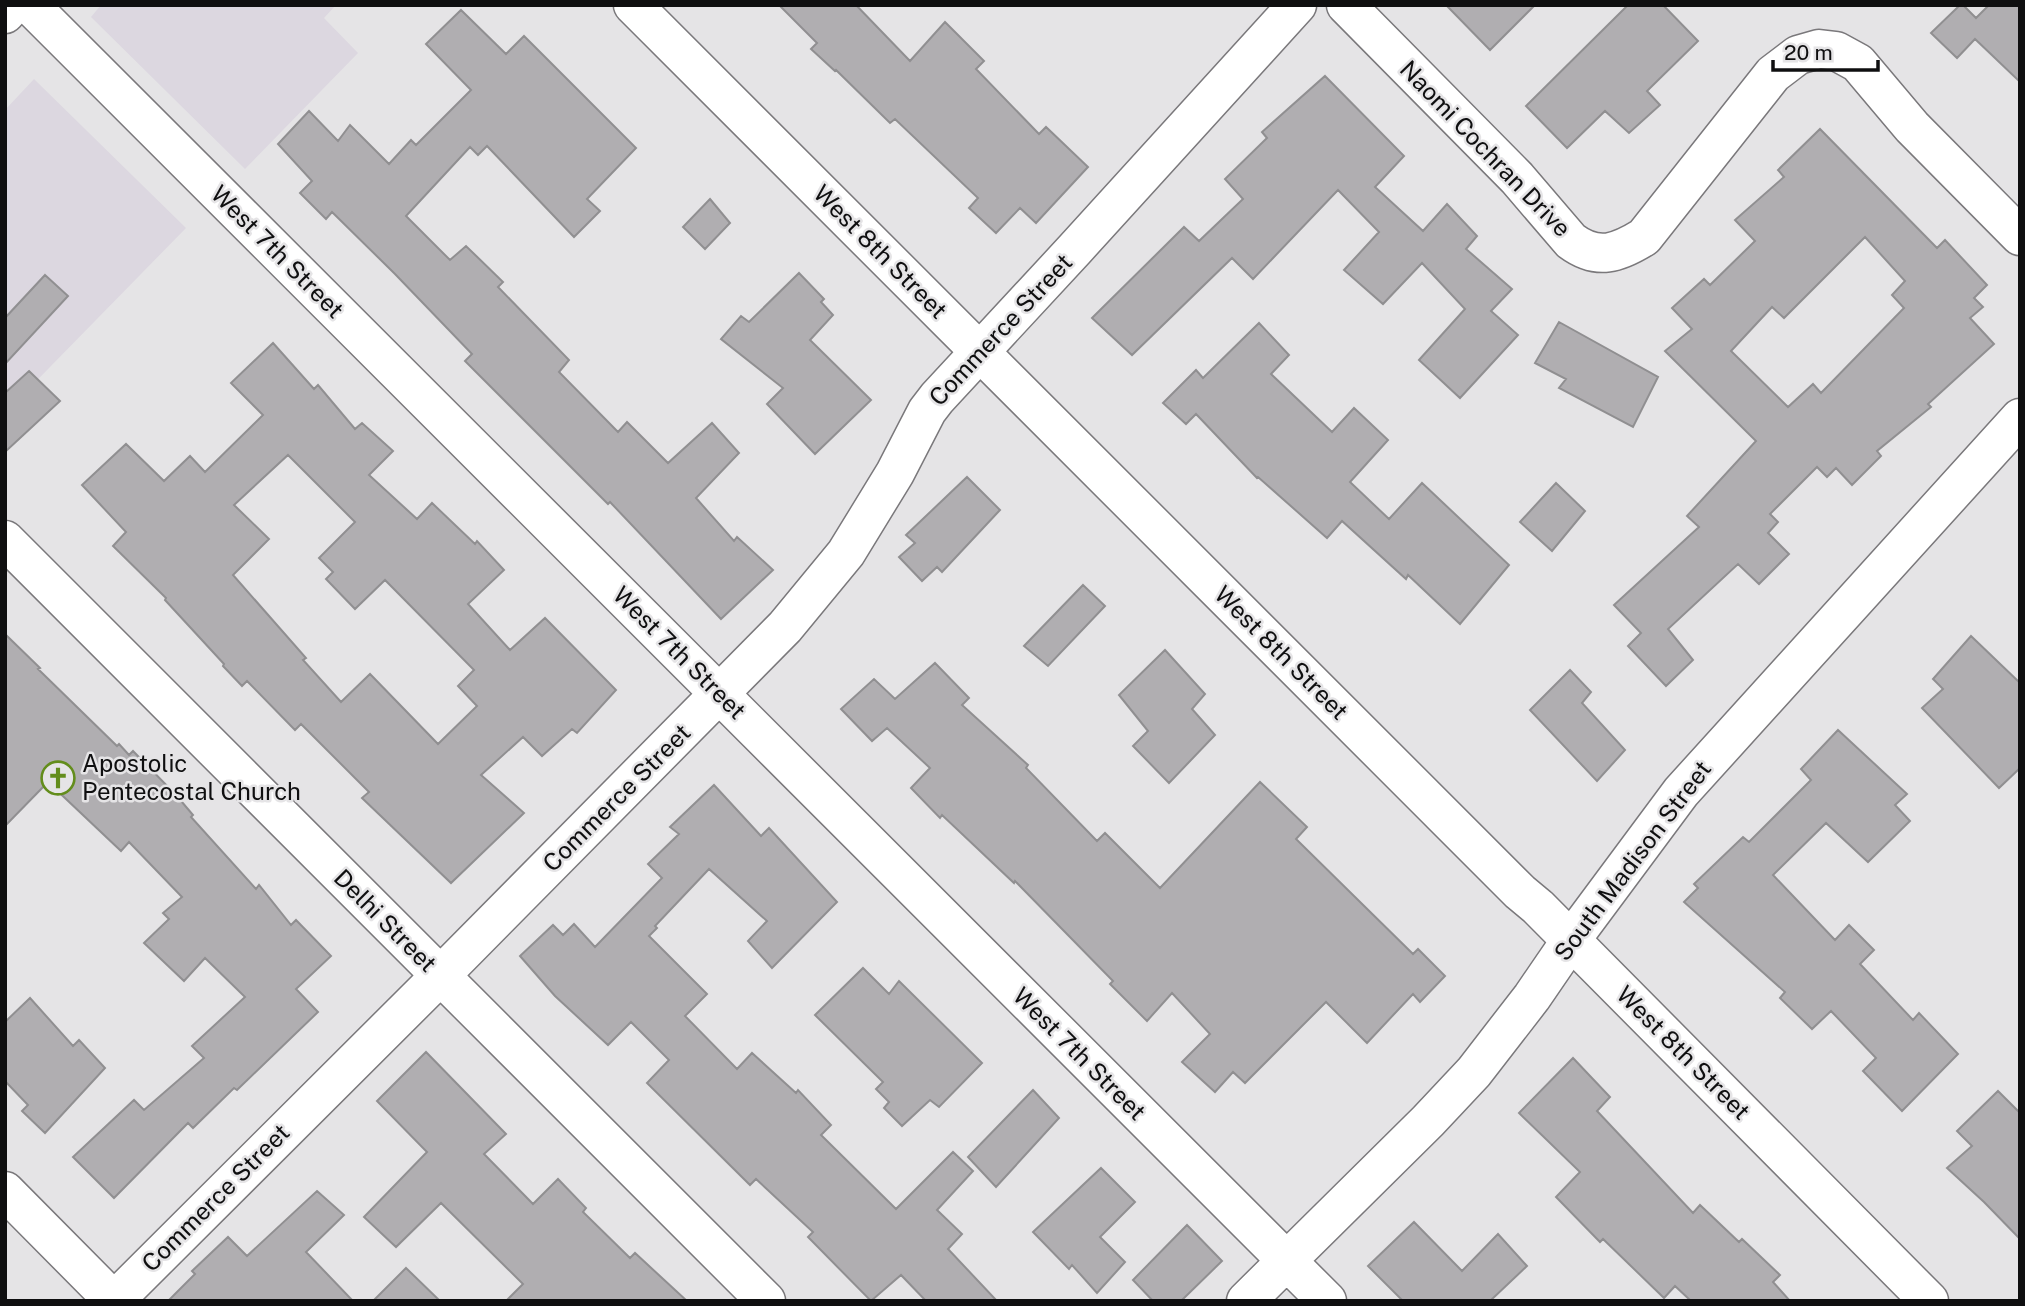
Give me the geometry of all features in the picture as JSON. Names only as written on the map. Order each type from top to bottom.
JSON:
[{"type":"street","points":[[5,14],[13,5]]},
{"type":"street","name":"West 7th Street","points":[[30,5],[1326,1301]]},
{"type":"street","name":"West 8th Street","points":[[633,5],[1538,907],[1929,1301]]},
{"type":"street","name":"Commerce Street","points":[[114,1301],[785,627],[846,553],[895,473],[927,411],[1297,5]]},
{"type":"street","name":"Naomi Cochran Drive","points":[[1346,5],[1517,178],[1582,249],[1605,254],[1626,248],[1644,237],[1773,74],[1798,55],[1819,49],[1836,51],[1858,63],[1912,127],[2020,236]]},
{"type":"street","name":"South Madison Street","points":[[1246,1301],[1474,1072],[1681,792],[2020,418]]},
{"type":"street","name":"Delhi Street","points":[[5,540],[766,1301]]},
{"type":"street","points":[[5,1191],[114,1301]]},
{"type":"shaded area","points":[[101,5],[336,5],[324,18],[358,53],[245,169],[91,17]]},
{"type":"shaded area","points":[[34,79],[186,228],[5,413],[5,110]]},
{"type":"building","points":[[779,5],[856,5],[910,61],[945,22],[984,61],[976,69],[1039,134],[1046,127],[1088,167],[1036,223],[1020,208],[996,233],[969,208],[978,198],[895,119],[890,123],[811,49],[817,43]]},
{"type":"building","points":[[1446,5],[1535,5],[1490,50]]},
{"type":"building","points":[[1628,5],[1663,5],[1698,41],[1647,91],[1660,105],[1629,133],[1605,111],[1567,148],[1526,106]]},
{"type":"building","points":[[1960,5],[1976,18],[1989,5],[2020,5],[2020,82],[1975,39],[1957,58],[1931,33]]},
{"type":"building","points":[[461,10],[506,54],[524,36],[636,148],[587,199],[600,211],[574,237],[487,146],[478,155],[470,147],[406,216],[450,260],[466,246],[503,282],[498,287],[569,360],[559,372],[618,432],[627,422],[668,463],[712,423],[739,453],[696,498],[734,541],[737,537],[773,570],[721,619],[610,502],[608,504],[465,361],[472,354],[395,274],[332,212],[326,219],[300,193],[312,181],[278,144],[309,111],[338,141],[350,125],[389,164],[411,140],[416,145],[471,90],[426,44]]},
{"type":"building","points":[[1325,76],[1404,156],[1375,187],[1423,231],[1447,204],[1477,236],[1466,249],[1512,289],[1491,311],[1518,335],[1460,398],[1419,360],[1465,309],[1422,263],[1383,304],[1344,270],[1379,232],[1338,190],[1253,279],[1232,258],[1132,355],[1092,318],[1184,227],[1199,241],[1243,199],[1225,179],[1267,138],[1262,132]]},
{"type":"building","points":[[1820,129],[1937,248],[1945,240],[1987,285],[1974,298],[1983,307],[1970,318],[1994,344],[1928,404],[1931,407],[1877,451],[1881,456],[1852,485],[1836,468],[1827,477],[1817,467],[1770,514],[1778,522],[1768,533],[1789,554],[1759,584],[1738,564],[1668,629],[1693,660],[1666,686],[1628,646],[1641,633],[1614,605],[1699,527],[1687,516],[1756,441],[1665,351],[1692,329],[1672,308],[1704,279],[1710,285],[1755,241],[1735,220],[1784,177],[1778,170]],"holes":[[[1865,237],[1905,281],[1892,295],[1904,308],[1821,393],[1813,384],[1788,407],[1731,351],[1772,307],[1784,318]]]},
{"type":"building","points":[[710,199],[730,223],[705,249],[683,227]]},
{"type":"building","points":[[799,273],[824,299],[821,302],[833,315],[810,340],[871,400],[815,454],[767,404],[783,388],[721,339],[741,316],[749,322]]},
{"type":"building","points":[[45,275],[68,296],[5,364],[5,318]]},
{"type":"building","points":[[1559,322],[1658,377],[1633,427],[1559,388],[1566,379],[1535,363]]},
{"type":"building","points":[[1259,323],[1289,355],[1271,374],[1332,432],[1354,408],[1388,440],[1350,482],[1389,519],[1422,483],[1509,565],[1460,624],[1408,575],[1406,579],[1342,521],[1327,538],[1257,478],[1196,414],[1186,424],[1163,403],[1196,370],[1203,378]]},
{"type":"building","points":[[273,343],[314,389],[318,385],[355,429],[362,423],[393,451],[369,475],[417,519],[432,503],[475,544],[477,541],[504,570],[468,604],[510,650],[545,618],[616,690],[577,733],[572,729],[542,756],[523,737],[481,775],[524,813],[451,883],[362,798],[369,792],[301,724],[295,730],[247,681],[242,686],[223,666],[166,598],[113,546],[126,532],[82,485],[126,444],[164,481],[190,456],[205,472],[263,415],[231,383]],"holes":[[[288,455],[355,522],[319,558],[333,572],[326,579],[355,609],[385,580],[474,670],[458,686],[477,706],[438,744],[370,674],[341,702],[233,575],[269,539],[234,505]]]},
{"type":"building","points":[[29,371],[60,401],[5,452],[5,393]]},
{"type":"building","points":[[967,477],[1000,510],[942,572],[937,567],[922,581],[899,557],[915,543],[906,535]]},
{"type":"building","points":[[1556,483],[1585,511],[1552,551],[1520,522]]},
{"type":"building","points":[[1083,585],[1105,606],[1048,666],[1024,646]]},
{"type":"building","points":[[5,634],[117,746],[119,744],[129,755],[133,751],[176,795],[193,815],[191,817],[256,889],[259,885],[291,925],[296,920],[331,956],[296,989],[318,1012],[193,1128],[188,1123],[114,1198],[73,1157],[134,1100],[144,1110],[204,1058],[192,1046],[245,997],[205,958],[184,981],[144,943],[169,919],[163,913],[182,897],[129,842],[121,851],[48,782],[5,826]]},
{"type":"building","points":[[1971,636],[2020,683],[2020,768],[1999,788],[1922,708],[1943,689],[1933,679]]},
{"type":"building","points":[[1165,650],[1205,694],[1192,709],[1215,735],[1169,783],[1133,746],[1148,731],[1119,695]]},
{"type":"building","points":[[935,663],[969,698],[962,705],[1028,765],[1026,768],[1097,841],[1105,833],[1160,888],[1260,782],[1307,827],[1296,839],[1413,954],[1418,949],[1445,976],[1420,1002],[1413,994],[1367,1043],[1326,1002],[1245,1083],[1233,1072],[1215,1092],[1182,1062],[1210,1034],[1172,993],[1147,1021],[1110,984],[1113,981],[1015,881],[1014,883],[942,815],[940,818],[911,788],[930,768],[887,728],[872,741],[841,709],[874,679],[895,699]]},
{"type":"building","points":[[1570,670],[1591,692],[1582,703],[1625,750],[1597,781],[1530,710]]},
{"type":"building","points":[[1838,730],[1907,794],[1895,805],[1910,821],[1868,862],[1826,823],[1773,875],[1835,940],[1849,925],[1874,950],[1860,964],[1913,1020],[1919,1013],[1958,1054],[1902,1111],[1863,1071],[1876,1058],[1831,1011],[1812,1029],[1780,998],[1785,992],[1684,902],[1698,888],[1694,884],[1743,837],[1749,842],[1811,780],[1801,769]]},
{"type":"building","points":[[714,785],[761,836],[769,828],[837,902],[772,968],[748,941],[767,921],[709,869],[655,926],[657,928],[649,936],[707,994],[685,1016],[737,1069],[752,1053],[796,1093],[798,1090],[831,1125],[821,1135],[896,1209],[953,1152],[973,1171],[937,1210],[962,1234],[948,1249],[997,1301],[926,1301],[901,1275],[871,1301],[808,1237],[813,1232],[756,1179],[750,1185],[647,1083],[669,1060],[631,1022],[608,1045],[555,996],[520,956],[553,925],[563,935],[574,924],[595,947],[662,878],[648,864],[679,834],[670,827]]},
{"type":"building","points":[[863,968],[889,994],[899,981],[982,1063],[939,1107],[930,1100],[902,1126],[884,1108],[889,1102],[876,1089],[883,1082],[815,1015]]},
{"type":"building","points":[[30,998],[73,1046],[79,1040],[105,1068],[45,1133],[22,1111],[28,1105],[5,1081],[5,1022]]},
{"type":"building","points":[[426,1052],[506,1134],[484,1154],[533,1204],[558,1179],[586,1208],[583,1212],[630,1258],[635,1253],[687,1301],[506,1301],[523,1284],[441,1203],[396,1247],[364,1217],[427,1152],[377,1101]]},
{"type":"building","points":[[1573,1058],[1610,1097],[1597,1111],[1693,1213],[1700,1205],[1739,1242],[1742,1239],[1780,1275],[1773,1282],[1790,1301],[1691,1301],[1675,1286],[1664,1298],[1603,1239],[1600,1242],[1556,1197],[1580,1172],[1519,1113]]},
{"type":"building","points":[[1033,1090],[1059,1118],[996,1187],[968,1157]]},
{"type":"building","points":[[1998,1091],[2020,1113],[2020,1239],[1947,1168],[1972,1146],[1957,1131]]},
{"type":"building","points":[[1101,1168],[1135,1202],[1100,1237],[1125,1262],[1097,1293],[1072,1265],[1069,1269],[1033,1232]]},
{"type":"building","points":[[317,1191],[344,1215],[306,1252],[353,1301],[168,1301],[195,1274],[192,1271],[228,1237],[247,1256]]},
{"type":"building","points":[[1414,1222],[1462,1271],[1498,1234],[1527,1266],[1490,1301],[1403,1301],[1368,1266]]},
{"type":"building","points":[[1187,1225],[1222,1261],[1181,1301],[1153,1301],[1133,1280]]},
{"type":"building","points":[[406,1268],[440,1301],[373,1301]]},
{"type":"place","name":"Apostolic Pentecostal Church","points":[[58,778]]}]
